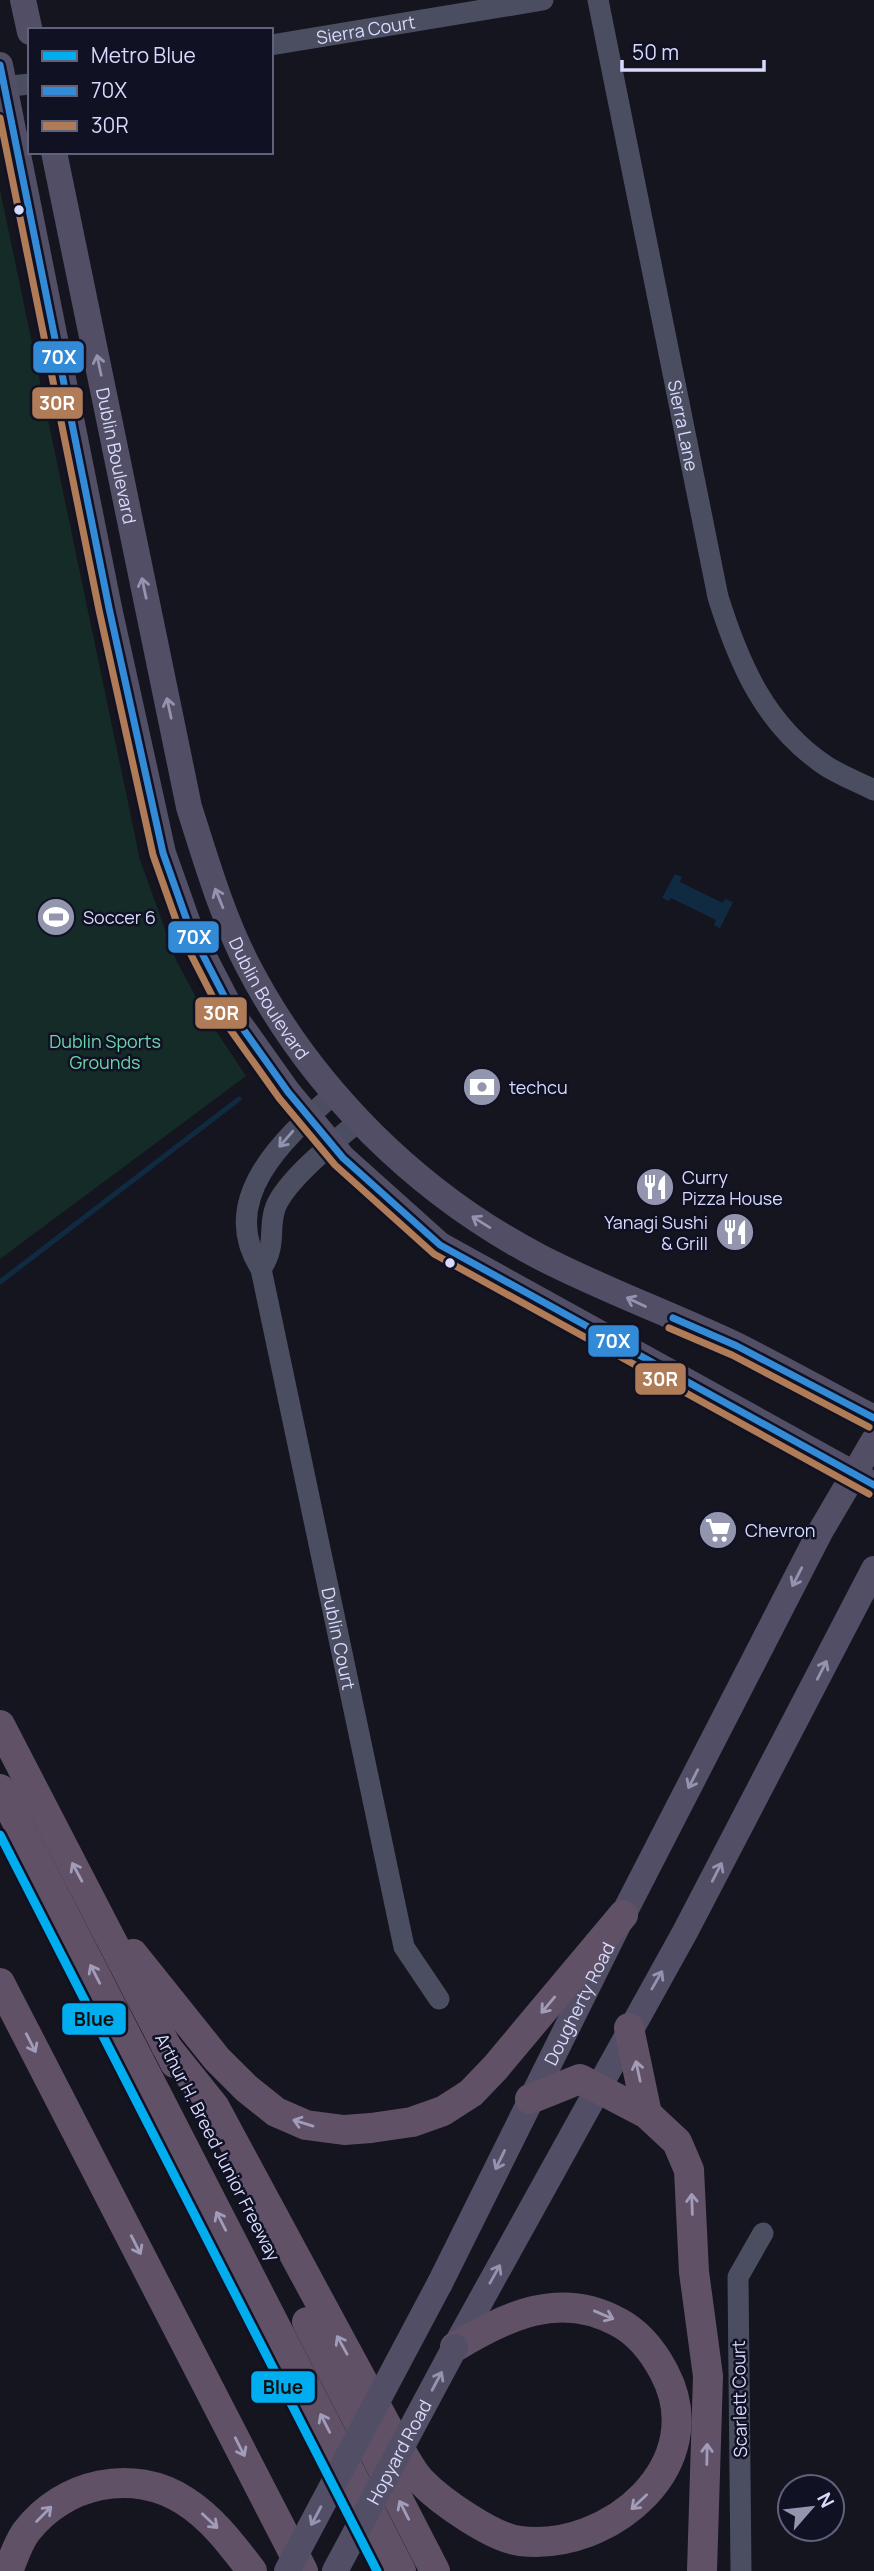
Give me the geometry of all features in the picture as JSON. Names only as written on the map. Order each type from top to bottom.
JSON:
[{"type":"highway","name":"Arthur H. Breed Junior Freeway","points":[[0,1725],[435,2571]]},
{"type":"highway","points":[[0,1789],[401,2571]]},
{"type":"highway","points":[[108,1933],[142,1963],[195,2033],[246,2088],[286,2117],[306,2125],[344,2130],[412,2122],[443,2111],[471,2093],[623,1915]]},
{"type":"highway","points":[[0,1983],[303,2571]]},
{"type":"highway","points":[[629,2028],[647,2114]]},
{"type":"highway","points":[[166,2046],[214,2106],[397,2445],[420,2480],[456,2509],[518,2541],[554,2541],[593,2532],[626,2514],[650,2491],[667,2459],[676,2426],[672,2387],[655,2356],[633,2330],[600,2312],[567,2306],[537,2307],[462,2340]]},
{"type":"highway","points":[[530,2099],[580,2079],[647,2114],[677,2141],[689,2170],[694,2272],[708,2376],[702,2571]]},
{"type":"highway","points":[[8,2571],[25,2533],[51,2506],[81,2489],[118,2482],[154,2487],[184,2500],[209,2519],[252,2571]]},
{"type":"main road","points":[[23,0],[29,28]]},
{"type":"main road","name":"Dublin Boulevard","points":[[9,80],[116,632],[163,853],[191,932],[236,1019],[332,1144],[379,1193],[440,1245],[864,1479]]},
{"type":"main road","name":"Dublin Boulevard","points":[[54,154],[189,807],[217,893],[247,965],[292,1039],[360,1120],[413,1172],[479,1222],[540,1256],[737,1346],[874,1418]]},
{"type":"main road","points":[[116,632],[134,639],[158,751],[179,760]]},
{"type":"main road","name":"Dougherty Road","points":[[286,2571],[440,2283],[623,1915],[820,1532],[864,1479],[874,1440]]},
{"type":"main road","points":[[462,2340],[629,2028],[685,1932],[874,1569]]},
{"type":"main road","name":"Hopyard Road","points":[[335,2571],[462,2340]]},
{"type":"street","name":"Sierra Court","points":[[273,45],[543,0]]},
{"type":"street","name":"Sierra Lane","points":[[598,0],[718,597],[736,654],[769,713],[793,740],[826,766],[874,790]]},
{"type":"street","name":"Dublin Court","points":[[336,1092],[285,1138],[256,1179],[246,1221],[250,1252],[261,1269],[404,1947],[439,1999]]},
{"type":"street","points":[[261,1269],[271,1253],[276,1207],[307,1166],[360,1120]]},
{"type":"street","name":"Scarlett Court","points":[[741,2571],[738,2277],[763,2233]]},
{"type":"green space","name":"Dublin Sports Grounds","points":[[0,190],[140,860],[176,960],[206,1016],[246,1076],[0,1259]]},
{"type":"water","points":[[675,874],[682,877],[680,882],[723,903],[725,899],[733,902],[720,928],[714,925],[716,920],[671,898],[669,901],[662,898]]},
{"type":"waterway","points":[[0,1282],[239,1099]]},
{"type":"metro line","name":"Blue","points":[[0,1835],[377,2571]]},
{"type":"transit line","name":"70X","points":[[0,65],[109,608],[163,853],[191,932],[236,1019],[288,1092],[343,1158],[440,1245],[874,1485]]},
{"type":"transit line","name":"30R","points":[[0,118],[99,610],[153,855],[182,937],[227,1025],[279,1098],[335,1165],[434,1254],[869,1494]]},
{"type":"transit line","name":"70X","points":[[673,1318],[737,1346],[874,1418]]},
{"type":"transit line","name":"30R","points":[[669,1328],[732,1355],[869,1427]]},
{"type":"place","name":"Soccer 6","points":[[56,917]]},
{"type":"place","name":"techcu","points":[[482,1087]]},
{"type":"place","name":"Curry Pizza House","points":[[655,1187]]},
{"type":"place","name":"Yanagi Sushi & Grill","points":[[735,1232]]},
{"type":"place","name":"Chevron","points":[[718,1530]]}]
